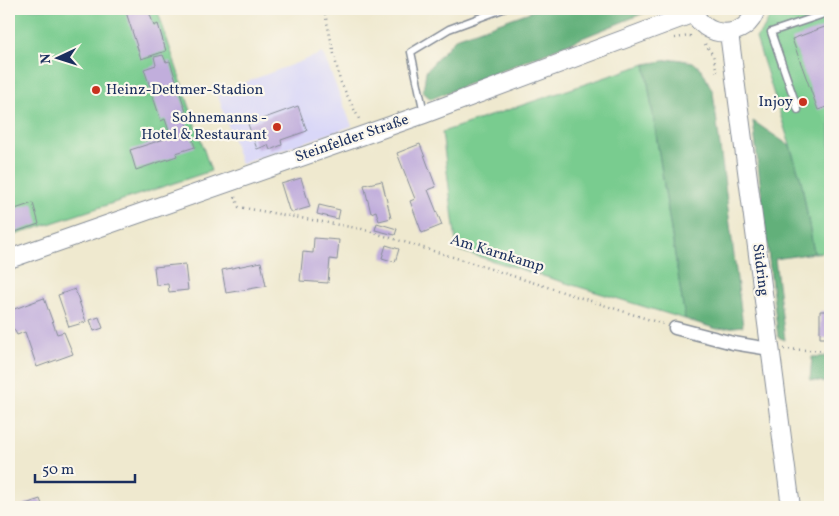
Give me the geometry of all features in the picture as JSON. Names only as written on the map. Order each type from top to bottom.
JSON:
[{"type":"street","points":[[729,33],[745,26],[756,9]]},
{"type":"street","name":"Steinfelder Straße","points":[[9,258],[424,114],[693,11],[697,20],[710,30],[718,33],[729,33]]},
{"type":"street","name":"Südring","points":[[729,33],[791,507]]},
{"type":"street","points":[[675,328],[733,343],[770,349]]},
{"type":"lane","points":[[424,114],[411,52],[449,29],[503,9]]},
{"type":"lane","points":[[798,110],[771,32],[830,12]]},
{"type":"path","points":[[324,9],[340,81],[367,134]]},
{"type":"path","points":[[679,37],[690,36],[706,45],[713,55],[718,74]]},
{"type":"path","name":"Am Karnkamp","points":[[229,181],[239,207],[362,229],[675,328]]},
{"type":"path","points":[[770,349],[830,351]]},
{"type":"shaded area","points":[[323,53],[352,126],[241,164],[217,93]]},
{"type":"green space","name":"Heinz-Dettmer-Stadion","points":[[9,9],[157,9],[211,171],[9,237]]},
{"type":"green space","points":[[538,9],[654,9],[431,99],[423,92],[426,71],[456,38]]},
{"type":"green space","name":"Injoy","points":[[779,9],[830,9],[830,252],[814,253],[801,180],[756,38],[773,11]]},
{"type":"green space","points":[[675,59],[693,62],[702,70],[713,92],[743,326],[717,329],[685,319],[645,64]]},
{"type":"green space","points":[[645,64],[685,319],[457,250],[442,132]]},
{"type":"green space","points":[[753,121],[790,146],[801,180],[814,253],[775,259],[785,340],[778,337]]},
{"type":"green space","points":[[830,356],[830,383],[810,380],[812,357]]},
{"type":"building","points":[[125,9],[148,9],[154,26],[158,24],[166,51],[141,59]]},
{"type":"building","points":[[830,25],[830,106],[818,110],[792,39]]},
{"type":"building","points":[[163,55],[166,62],[170,61],[195,147],[176,153],[177,156],[136,170],[130,150],[171,137],[165,119],[161,121],[144,69],[156,65],[154,57]]},
{"type":"building","name":"Sohnemanns - Hotel & Restaurant","points":[[298,106],[307,131],[281,140],[282,145],[270,150],[268,145],[257,149],[248,124]]},
{"type":"building","points":[[420,144],[436,187],[428,190],[442,225],[422,233],[410,201],[415,199],[397,153]]},
{"type":"building","points":[[301,178],[310,207],[293,212],[289,210],[281,184]]},
{"type":"building","points":[[382,181],[391,218],[379,221],[376,211],[371,213],[364,185]]},
{"type":"building","points":[[33,203],[39,224],[9,234],[9,211]]},
{"type":"building","points":[[319,205],[340,210],[338,219],[317,214]]},
{"type":"building","points":[[377,223],[397,229],[395,235],[375,230]]},
{"type":"building","points":[[314,238],[339,240],[337,260],[330,259],[328,283],[300,281],[303,252],[313,253]]},
{"type":"building","points":[[386,245],[399,249],[395,262],[382,258]]},
{"type":"building","points":[[261,262],[266,286],[226,293],[222,270]]},
{"type":"building","points":[[185,264],[188,290],[169,292],[168,284],[156,285],[154,267]]},
{"type":"building","points":[[75,289],[86,322],[69,327],[58,295]]},
{"type":"building","points":[[44,298],[57,334],[64,332],[73,354],[37,367],[25,332],[17,335],[14,329],[9,331],[9,311]]},
{"type":"building","points":[[820,311],[830,311],[830,338],[820,338]]},
{"type":"building","points":[[99,317],[103,328],[94,331],[90,320]]},
{"type":"building","points":[[40,499],[43,507],[17,507]]},
{"type":"place","name":"Heinz-Dettmer-Stadion","points":[[96,90]]},
{"type":"place","name":"Injoy","points":[[803,102]]},
{"type":"place","name":"Sohnemanns - Hotel & Restaurant","points":[[277,127]]}]
